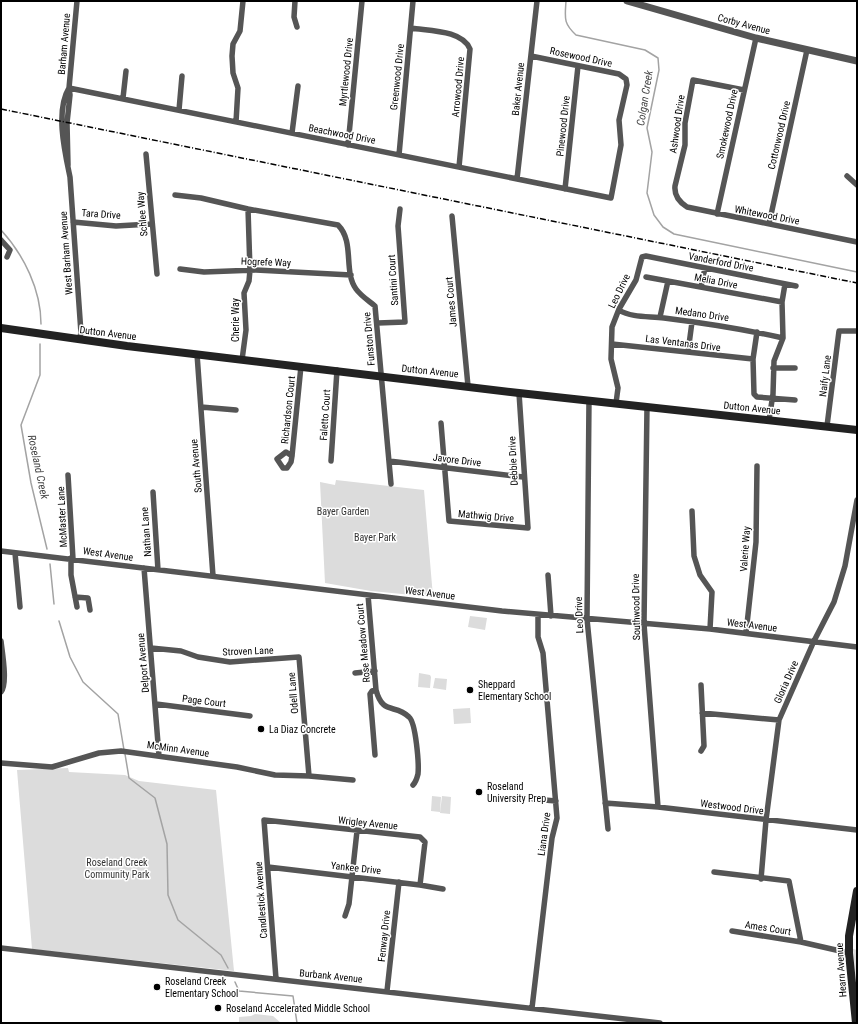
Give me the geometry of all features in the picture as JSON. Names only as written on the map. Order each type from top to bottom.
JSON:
[{"type":"main road","name":"Dutton Avenue","points":[[1,328],[79,340],[242,360],[337,370],[519,393],[857,430]]},
{"type":"main road","name":"Hearn Avenue","points":[[856,1023],[849,953],[849,936],[857,892]]},
{"type":"street","name":"Barham Avenue","points":[[66,111],[66,94],[69,88],[77,1]]},
{"type":"street","points":[[236,122],[238,88],[233,73],[232,56],[233,44],[240,31],[243,1]]},
{"type":"street","points":[[295,1],[294,17],[297,27]]},
{"type":"street","name":"Myrtlewood Drive","points":[[348,145],[362,1]]},
{"type":"street","name":"Greenwood Drive","points":[[399,155],[413,1]]},
{"type":"street","name":"Baker Avenue","points":[[517,180],[536,1]]},
{"type":"street","name":"Corby Avenue","points":[[627,1],[756,38],[857,61]]},
{"type":"street","name":"Arrowood Drive","points":[[411,28],[455,36],[467,43],[470,49],[459,167]]},
{"type":"street","name":"Smokewood Drive","points":[[717,214],[756,38]]},
{"type":"street","name":"Cottonwood Drive","points":[[768,224],[807,50]]},
{"type":"street","name":"Rosewood Drive","points":[[531,56],[619,74],[626,79],[627,85],[619,120],[621,145],[611,198]]},
{"type":"street","name":"Pinewood Drive","points":[[565,189],[578,66]]},
{"type":"street","points":[[123,98],[126,71]]},
{"type":"street","points":[[179,110],[182,76]]},
{"type":"street","name":"Ashwood Drive","points":[[678,198],[675,193],[675,186],[685,145],[685,123],[693,80],[744,90]]},
{"type":"street","points":[[292,134],[298,86]]},
{"type":"street","name":"Beachwood Drive","points":[[69,88],[611,198]]},
{"type":"street","name":"West Barham Avenue","points":[[66,111],[64,152],[68,166],[73,222],[81,332],[79,340]]},
{"type":"street","name":"Schlee Way","points":[[146,154],[151,224],[157,274]]},
{"type":"street","points":[[847,176],[857,185]]},
{"type":"street","name":"Funston Drive","points":[[175,195],[201,198],[248,209],[338,225],[342,230],[346,240],[356,289],[375,306],[378,323],[381,376],[391,484]]},
{"type":"street","name":"Whitewood Drive","points":[[678,198],[687,207],[857,242]]},
{"type":"street","name":"Cherie Way","points":[[242,360],[246,330],[244,293],[249,281],[250,270],[248,209]]},
{"type":"street","name":"Santini Court","points":[[378,323],[405,322],[398,226],[400,209]]},
{"type":"street","name":"James Court","points":[[452,216],[468,386]]},
{"type":"street","name":"Tara Drive","points":[[73,222],[116,226],[151,224]]},
{"type":"street","points":[[1,240],[10,250],[7,257]]},
{"type":"street","name":"Vanderford Drive","points":[[642,257],[646,256],[796,286]]},
{"type":"street","name":"Leo Drive","points":[[616,403],[618,388],[611,359],[612,327],[619,310],[636,280],[642,257]]},
{"type":"street","points":[[701,287],[705,268]]},
{"type":"street","name":"Hogrefe Way","points":[[180,269],[204,272],[250,270],[352,275]]},
{"type":"street","name":"Melia Drive","points":[[646,277],[782,302]]},
{"type":"street","points":[[660,317],[668,281]]},
{"type":"street","points":[[769,420],[772,399],[774,359],[782,338],[782,302],[784,284]]},
{"type":"street","name":"Medano Drive","points":[[619,310],[626,315],[660,317],[757,332],[782,338]]},
{"type":"street","points":[[688,352],[692,322]]},
{"type":"street","name":"Naify Lane","points":[[827,426],[839,331],[857,331]]},
{"type":"street","points":[[757,332],[753,359],[754,394],[757,397],[795,400]]},
{"type":"street","name":"Las Ventanas Drive","points":[[612,344],[753,359]]},
{"type":"street","name":"South Avenue","points":[[197,354],[213,576]]},
{"type":"street","name":"Richardson Court","points":[[292,456],[301,366]]},
{"type":"street","points":[[774,368],[795,368]]},
{"type":"street","name":"Faletto Court","points":[[331,461],[337,370]]},
{"type":"street","name":"Debbie Drive","points":[[519,393],[523,477],[528,528]]},
{"type":"street","name":"Leo Drive","points":[[589,400],[587,619],[608,829]]},
{"type":"street","points":[[201,406],[236,410]]},
{"type":"street","name":"Southwood Drive","points":[[647,407],[644,624],[658,807]]},
{"type":"street","points":[[441,423],[444,468]]},
{"type":"street","name":"Javore Drive","points":[[389,461],[523,477]]},
{"type":"street","name":"Valerie Way","points":[[746,633],[756,542],[757,466]]},
{"type":"street","name":"Mathwig Drive","points":[[444,468],[449,521],[528,528]]},
{"type":"street","name":"McMaster Lane","points":[[68,475],[72,558],[77,607]]},
{"type":"street","name":"Nathan Lane","points":[[152,492],[158,570]]},
{"type":"street","name":"Gloria Drive","points":[[761,879],[766,820],[780,720],[814,641],[834,602],[845,566],[857,500]]},
{"type":"street","points":[[692,511],[694,556],[700,575],[712,592],[710,629]]},
{"type":"street","name":"West Avenue","points":[[1,551],[72,558],[158,570],[538,615],[710,629],[857,647]]},
{"type":"street","points":[[15,553],[20,607]]},
{"type":"street","name":"Delport Avenue","points":[[144,568],[159,756]]},
{"type":"street","points":[[548,575],[551,616]]},
{"type":"street","name":"Rose Meadow Court","points":[[368,595],[376,690],[379,700],[383,705],[406,714],[412,721],[418,771],[413,785]]},
{"type":"street","points":[[75,596],[88,598],[90,610]]},
{"type":"street","name":"Liana Drive","points":[[532,1008],[552,838],[557,818],[543,653],[538,637],[538,615]]},
{"type":"street","points":[[1,641],[4,682],[4,689],[1,692]]},
{"type":"street","name":"Stroven Lane","points":[[151,648],[181,651],[198,657],[230,662],[299,657]]},
{"type":"street","name":"Odell Lane","points":[[299,657],[310,776]]},
{"type":"street","points":[[355,674],[375,671]]},
{"type":"street","points":[[701,685],[704,746],[701,751]]},
{"type":"street","name":"Rose Meadow Court","points":[[376,690],[372,691],[370,694],[376,755]]},
{"type":"street","name":"Page Court","points":[[156,704],[250,716]]},
{"type":"street","points":[[702,713],[780,720]]},
{"type":"street","name":"McMinn Avenue","points":[[1,764],[52,767],[98,753],[121,751],[237,766],[275,775],[310,776],[353,780]]},
{"type":"street","points":[[534,799],[556,802]]},
{"type":"street","name":"Westwood Drive","points":[[605,803],[658,807],[857,830]]},
{"type":"street","name":"Wrigley Avenue","points":[[264,820],[424,839],[425,846],[420,885]]},
{"type":"street","name":"Candlestick Avenue","points":[[264,820],[276,979]]},
{"type":"street","points":[[345,916],[349,904],[357,831]]},
{"type":"street","name":"Yankee Drive","points":[[268,868],[399,882],[443,889]]},
{"type":"street","points":[[714,872],[789,882],[801,942]]},
{"type":"street","name":"Fenway Drive","points":[[387,991],[399,882]]},
{"type":"street","name":"Ames Court","points":[[732,931],[801,942],[849,953]]},
{"type":"street","name":"Burbank Avenue","points":[[1,948],[660,1023]]},
{"type":"green space","name":"Bayer Park","points":[[336,480],[424,490],[433,597],[371,591],[325,583],[320,482],[335,485]]},
{"type":"green space","points":[[470,616],[487,618],[485,630],[468,627]]},
{"type":"green space","points":[[419,673],[430,675],[430,688],[418,687]]},
{"type":"green space","points":[[435,678],[447,679],[446,690],[433,688]]},
{"type":"green space","points":[[470,708],[471,723],[454,724],[453,709]]},
{"type":"green space","name":"Roseland Creek Community Park","points":[[68,768],[69,772],[125,775],[139,781],[216,790],[234,971],[32,949],[17,770]]},
{"type":"green space","points":[[432,796],[441,797],[440,812],[431,811]]},
{"type":"green space","points":[[442,796],[451,797],[450,814],[440,813]]},
{"type":"green space","points":[[853,949],[857,950],[857,995]]},
{"type":"green space","points":[[255,1014],[273,1016],[281,1023],[239,1023],[239,1017],[251,1016]]},
{"type":"waterway","name":"Colgan Creek","points":[[566,1],[566,20],[569,27],[576,35],[645,50],[658,58],[659,70],[647,128],[652,152],[647,193],[654,215],[663,227],[674,234],[857,272]]},
{"type":"waterway","name":"Roseland Creek","points":[[1,230],[17,250],[30,274],[38,298],[41,324]]},
{"type":"waterway","name":"Roseland Creek","points":[[40,344],[40,375],[21,425],[31,483],[47,549]]},
{"type":"waterway","name":"Roseland Creek","points":[[50,564],[54,604]]},
{"type":"waterway","name":"Roseland Creek","points":[[59,621],[70,657],[83,682],[118,714],[124,750]]},
{"type":"waterway","name":"Roseland Creek","points":[[125,754],[129,778],[155,798],[167,844],[168,895],[178,920],[221,955],[228,968]]},
{"type":"waterway","name":"Roseland Creek","points":[[235,982],[239,991],[293,996],[297,1023]]},
{"type":"railway","points":[[1,109],[857,283]]},
{"type":"place","name":"Sheppard Elementary School","points":[[470,690]]},
{"type":"place","name":"La Diaz Concrete","points":[[261,729]]},
{"type":"place","name":"Roseland University Prep","points":[[479,792]]},
{"type":"place","name":"Roseland Creek Elementary School","points":[[157,987]]},
{"type":"place","name":"Roseland Accelerated Middle School","points":[[218,1008]]},
{"type":"park label","name":"Bayer Garden","points":[[343,511]]}]
